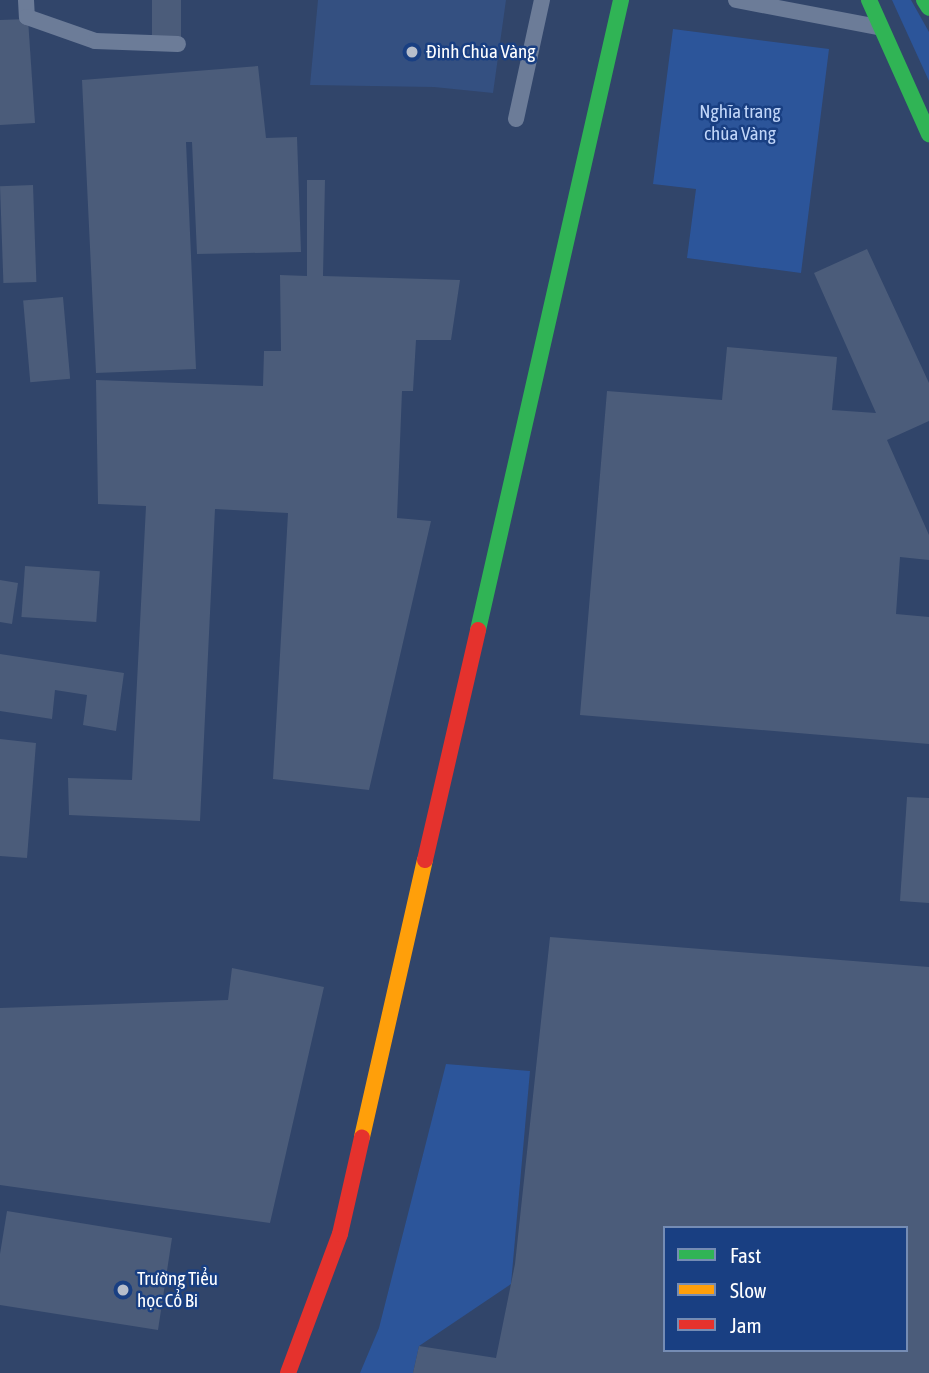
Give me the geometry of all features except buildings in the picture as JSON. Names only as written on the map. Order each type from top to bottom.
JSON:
[{"type":"main road","points":[[288,1373],[340,1234],[621,0]]},
{"type":"main road","points":[[869,0],[929,134]]},
{"type":"main road","points":[[924,0],[929,8]]},
{"type":"lane","points":[[26,0],[27,17],[95,41],[178,44]]},
{"type":"lane","points":[[516,119],[542,0]]},
{"type":"lane","points":[[736,0],[881,28]]},
{"type":"green space","points":[[892,0],[911,0],[929,32],[929,81]]},
{"type":"green space","name":"Nghĩa trang chùa Vàng","points":[[673,29],[829,49],[801,273],[687,258],[696,189],[653,184]]},
{"type":"green space","points":[[446,1064],[530,1071],[511,1284],[419,1346],[413,1373],[360,1373],[379,1328]]},
{"type":"shaded area","name":"Đình Chùa Vàng","points":[[318,0],[506,0],[493,93],[434,87],[310,85]]},
{"type":"traffic: fast","points":[[478,630],[621,0]]},
{"type":"traffic: fast","points":[[869,0],[929,134]]},
{"type":"traffic: fast","points":[[924,0],[929,8]]},
{"type":"traffic: slow","points":[[362,1137],[425,860]]},
{"type":"traffic: jam","points":[[425,860],[478,630]]},
{"type":"traffic: jam","points":[[288,1373],[340,1234],[362,1137]]},
{"type":"place","name":"Đình Chùa Vàng","points":[[412,52]]},
{"type":"place","name":"Trường Tiểu học Cổ Bi","points":[[123,1290]]}]
